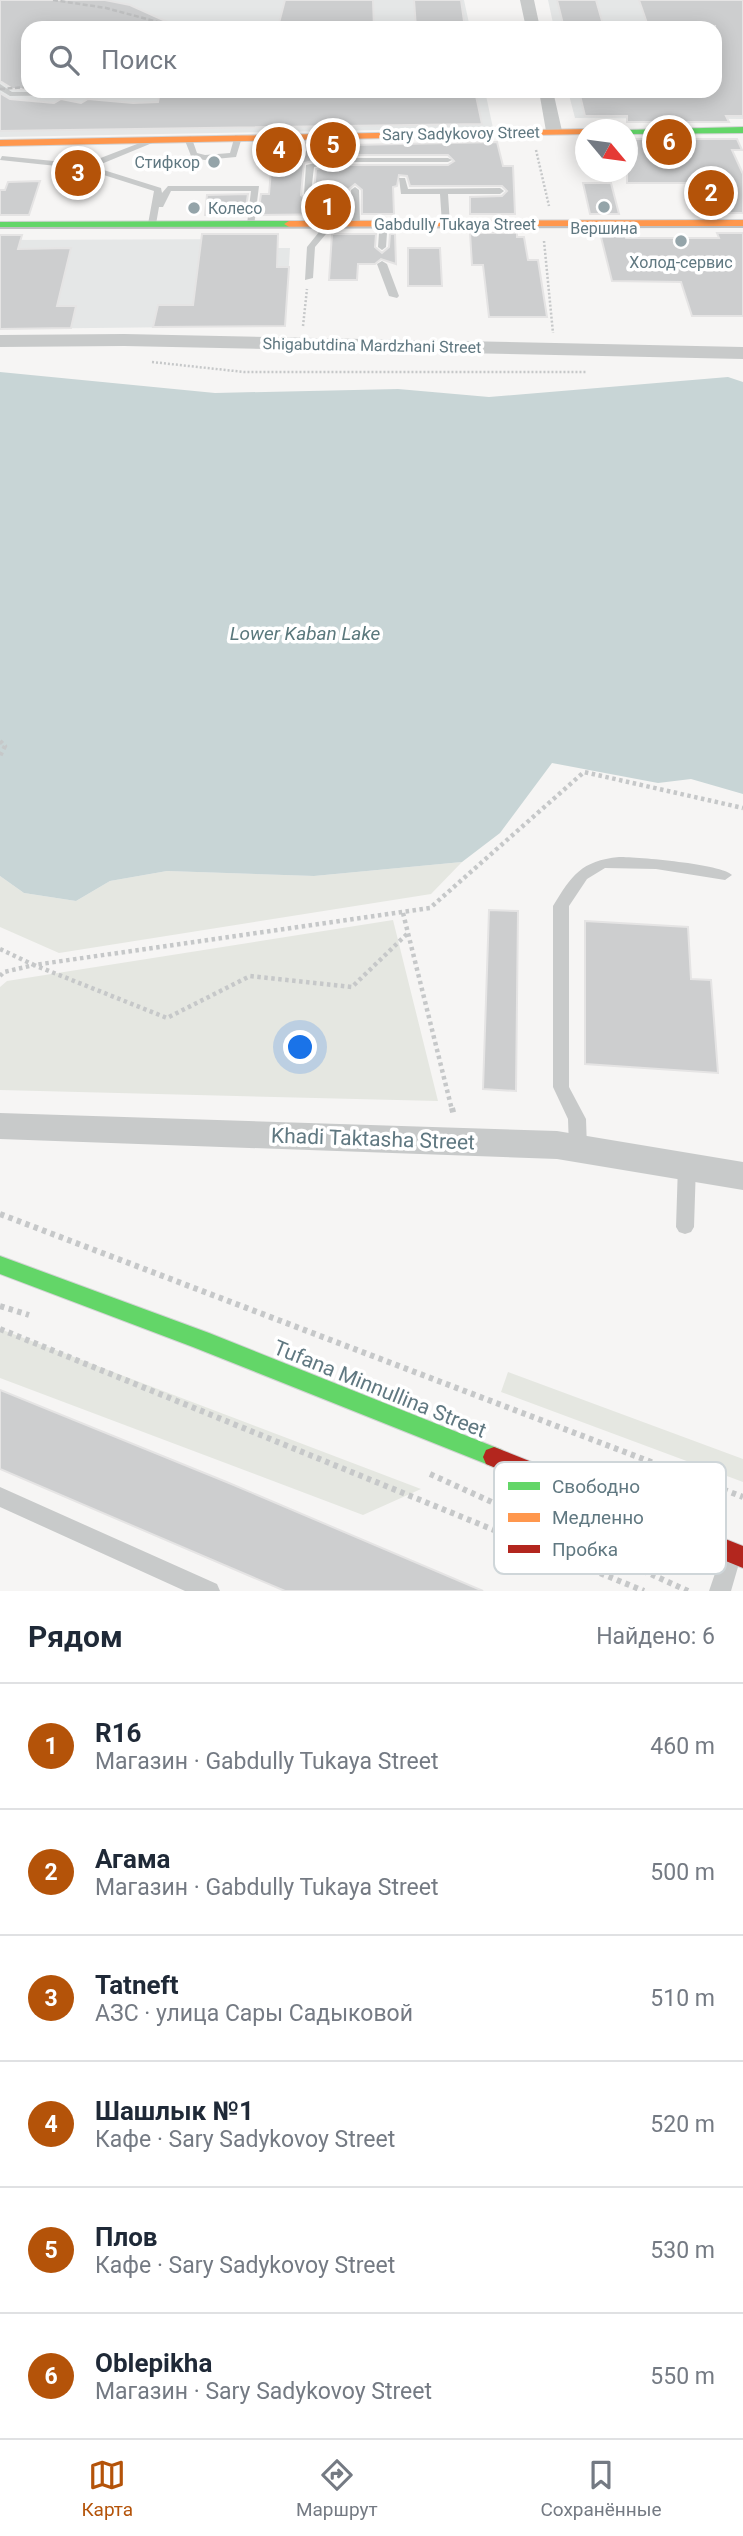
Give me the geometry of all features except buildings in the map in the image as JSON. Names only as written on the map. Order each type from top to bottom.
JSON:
[{"type":"main road","points":[[638,131],[743,130]]},
{"type":"main road","name":"Sary Sadykovoy Street","points":[[1,153],[84,140],[575,131]]},
{"type":"main road","name":"Gabdully Tukaya Street","points":[[0,225],[152,222],[743,223]]},
{"type":"main road","name":"Gabdully Tukaya Street","points":[[0,234],[322,234],[382,240],[743,233]]},
{"type":"main road","name":"Tufana Minnullina Street","points":[[0,1265],[201,1340],[507,1462]]},
{"type":"street","points":[[527,0],[532,21]]},
{"type":"street","points":[[547,98],[554,131]]},
{"type":"street","name":"Shigabutdina Mardzhani Street","points":[[0,341],[109,334],[303,344],[743,353]]},
{"type":"street","name":"Khadi Taktasha Street","points":[[0,1126],[578,1148],[743,1176]]},
{"type":"lane","points":[[0,86],[10,94],[21,94]]},
{"type":"lane","points":[[343,160],[346,135]]},
{"type":"lane","points":[[86,167],[159,138]]},
{"type":"lane","points":[[1,153],[86,167],[158,190],[152,222]]},
{"type":"lane","points":[[307,193],[310,165],[343,160],[448,160]]},
{"type":"lane","points":[[402,180],[404,192],[499,191]]},
{"type":"lane","points":[[152,222],[168,189],[256,188],[251,224]]},
{"type":"lane","points":[[355,190],[356,224]]},
{"type":"lane","points":[[444,192],[446,223]]},
{"type":"lane","points":[[308,278],[311,247],[322,234]]},
{"type":"lane","points":[[382,264],[394,296]]},
{"type":"lane","points":[[578,1148],[577,1119],[561,1087],[561,906],[573,886],[590,868],[610,861],[725,875]]},
{"type":"lane","points":[[685,1227],[687,1165]]},
{"type":"lane","points":[[0,1497],[209,1591]]},
{"type":"lane","points":[[720,1591],[737,1554]]},
{"type":"path","points":[[531,131],[549,206]]},
{"type":"path","points":[[543,236],[554,338],[570,349]]},
{"type":"path","points":[[303,344],[308,278]]},
{"type":"path","points":[[148,361],[174,367],[258,372],[483,375],[596,371]]},
{"type":"path","points":[[0,741],[5,746],[0,757]]},
{"type":"path","points":[[0,976],[4,972],[34,965],[430,908],[584,772],[743,808]]},
{"type":"path","points":[[403,913],[461,1142]]},
{"type":"path","points":[[0,948],[34,965],[167,1018],[250,976],[352,987],[408,933]]},
{"type":"path","points":[[0,1214],[651,1462]]},
{"type":"path","points":[[0,1329],[494,1530]]},
{"type":"path","points":[[726,1491],[743,1497]]},
{"type":"path","points":[[602,1574],[644,1591]]},
{"type":"shaded area","points":[[0,0],[464,0],[468,21],[21,21],[21,98],[487,98],[493,128],[0,137]]},
{"type":"shaded area","points":[[548,0],[743,0],[743,119],[575,118],[570,98],[722,98],[722,21],[552,21]]},
{"type":"shaded area","points":[[278,239],[278,248],[290,248],[285,326],[0,329],[0,240]]},
{"type":"shaded area","points":[[462,862],[431,894],[59,953],[0,927],[0,876],[24,893],[76,901],[110,881],[167,871],[314,876]]},
{"type":"shaded area","points":[[393,920],[438,1101],[0,1090],[0,987],[7,981]]},
{"type":"shaded area","points":[[0,1329],[421,1489],[363,1515],[0,1378]]},
{"type":"shaded area","points":[[508,1372],[743,1459],[743,1482],[726,1476],[726,1462],[689,1462],[501,1392]]},
{"type":"water","name":"Lower Kaban Lake","points":[[0,372],[215,393],[398,389],[489,397],[728,377],[743,382],[743,794],[691,779],[658,783],[552,763],[500,833],[462,862],[314,876],[167,871],[110,881],[76,901],[24,893],[0,876]]},
{"type":"tram line","points":[[0,228],[743,227]]},
{"type":"railway","points":[[53,0],[106,8],[154,21]]},
{"type":"railway","points":[[0,89],[21,88]]},
{"type":"traffic: fast","points":[[638,131],[743,130]]},
{"type":"traffic: fast","points":[[0,225],[289,224]]},
{"type":"traffic: fast","points":[[0,1265],[201,1340],[494,1457]]},
{"type":"traffic: slow","points":[[0,143],[575,131]]},
{"type":"traffic: slow","points":[[289,224],[743,223]]},
{"type":"traffic: jam","points":[[494,1457],[506,1462]]},
{"type":"traffic: jam","points":[[726,1550],[743,1557]]},
{"type":"place","name":"Oblepikha","points":[[669,142]]},
{"type":"place","name":"Плов","points":[[333,145]]},
{"type":"place","name":"Шашлык №1","points":[[279,150]]},
{"type":"place","name":"Стифкор","points":[[214,162]]},
{"type":"place","name":"Tatneft","points":[[78,173]]},
{"type":"place","name":"Агама","points":[[711,193]]},
{"type":"place","name":"R16","points":[[328,207]]},
{"type":"place","name":"Вершина","points":[[604,207]]},
{"type":"place","name":"Колесо","points":[[194,208]]},
{"type":"place","name":"Холод-сервис","points":[[681,241]]}]
